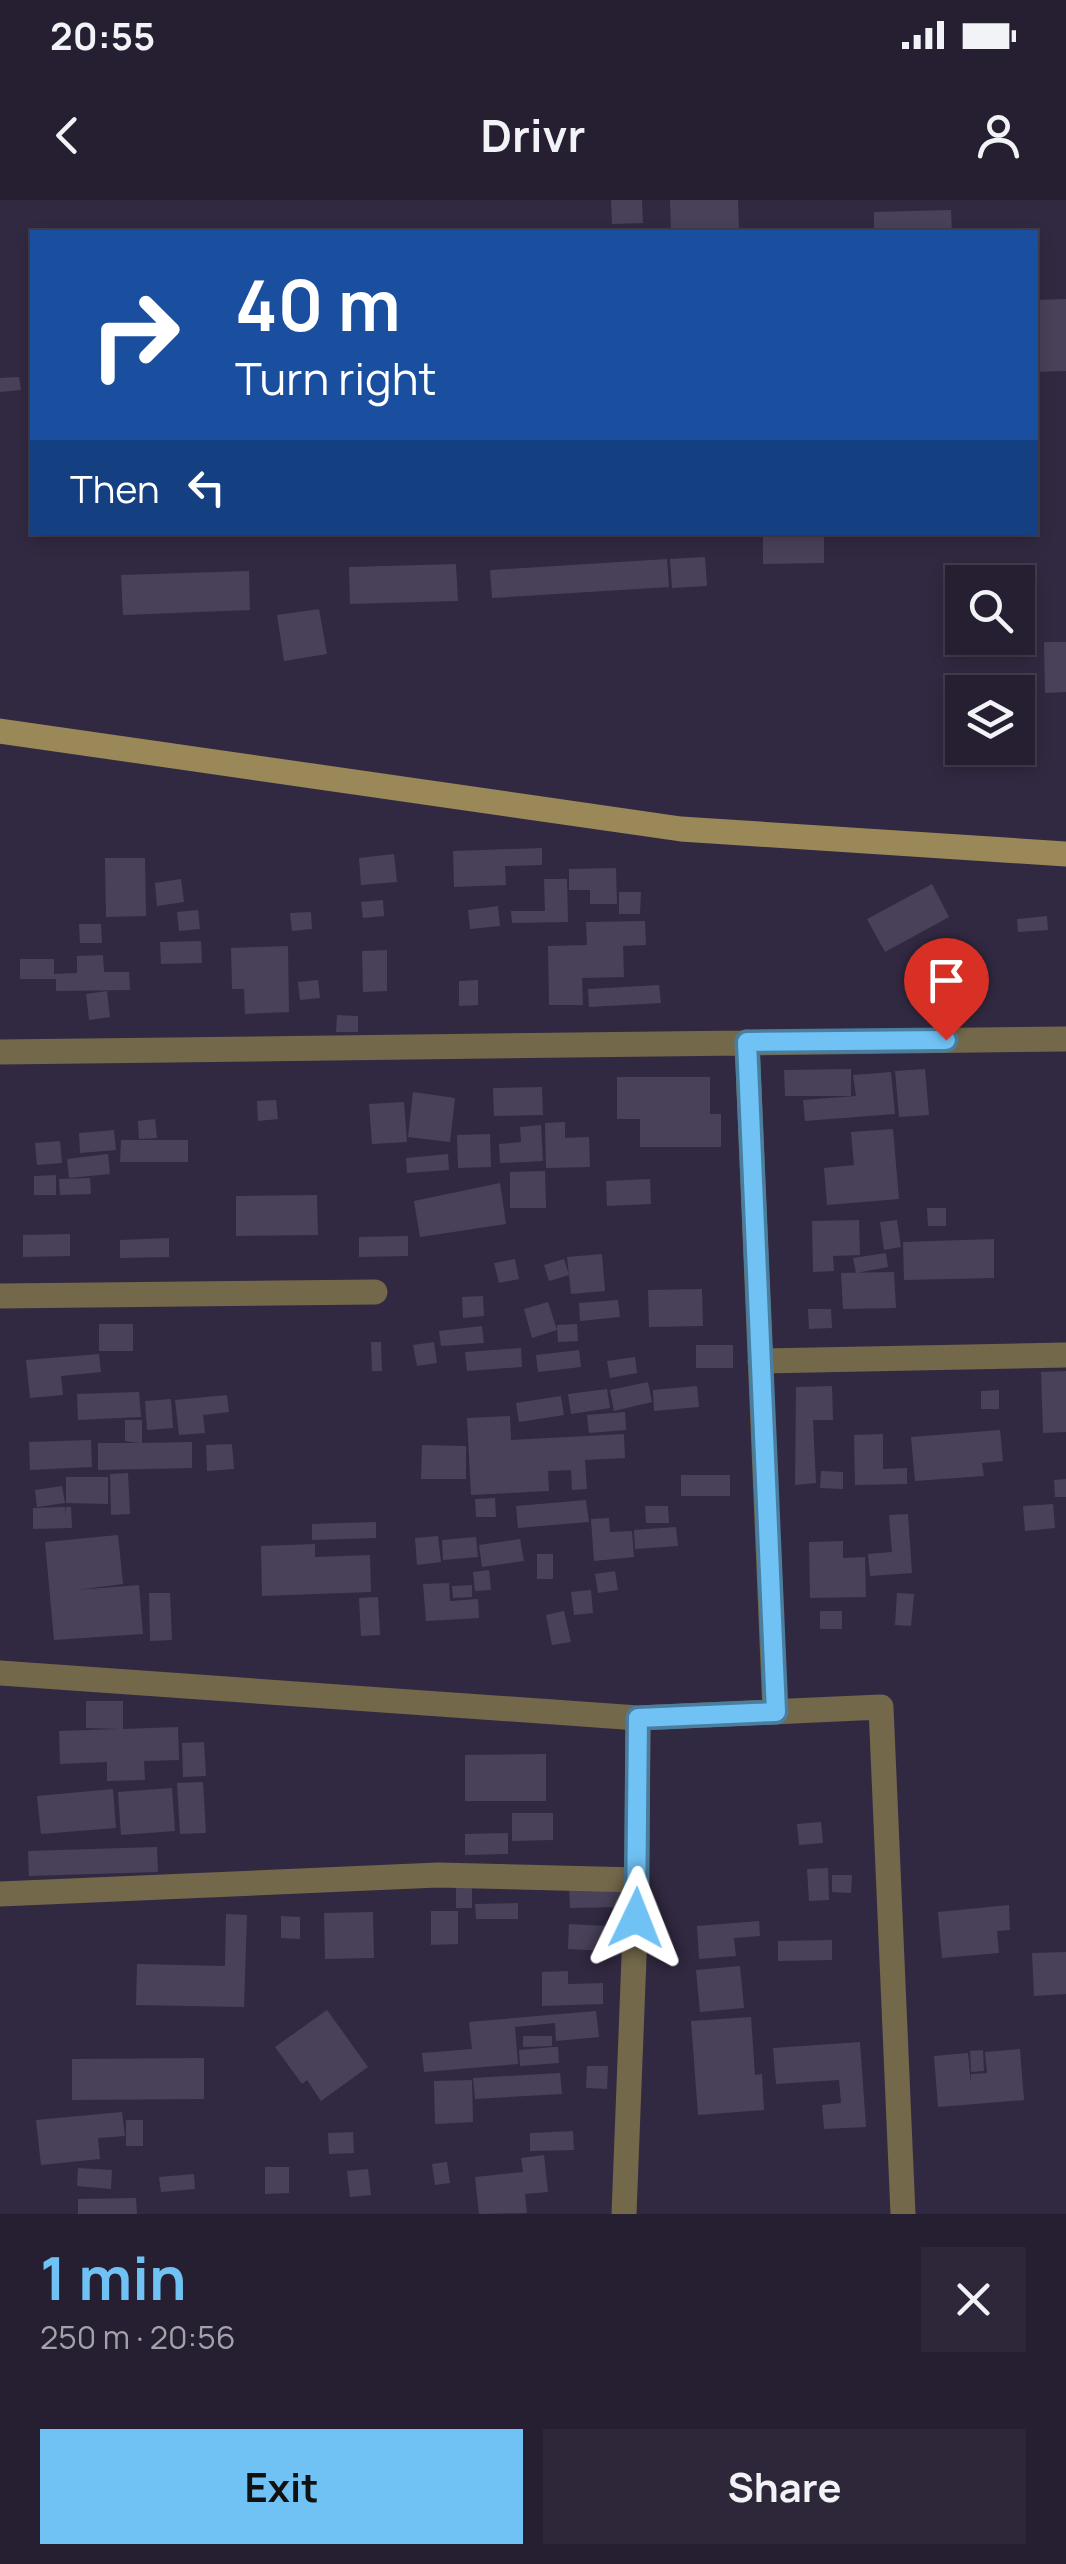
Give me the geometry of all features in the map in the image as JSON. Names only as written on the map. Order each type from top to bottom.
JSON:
[{"type":"main road","points":[[0,731],[681,829],[1066,854]]},
{"type":"street","points":[[0,1052],[1066,1039]]},
{"type":"street","points":[[747,1042],[776,1712]]},
{"type":"street","points":[[0,1296],[376,1292]]},
{"type":"street","points":[[760,1361],[1066,1355]]},
{"type":"street","points":[[0,1673],[638,1718],[882,1707],[903,2214]]},
{"type":"street","points":[[624,2214],[637,1880],[638,1718]]},
{"type":"street","points":[[0,1894],[438,1875],[637,1880]]},
{"type":"building","points":[[611,200],[642,200],[643,223],[612,224]]},
{"type":"building","points":[[670,200],[738,200],[739,230],[671,230]]},
{"type":"building","points":[[951,210],[952,230],[874,230],[874,212]]},
{"type":"building","points":[[1066,299],[1066,371],[1038,372],[1038,300]]},
{"type":"building","points":[[19,377],[21,390],[0,392],[0,378]]},
{"type":"building","points":[[763,535],[824,535],[824,563],[763,564]]},
{"type":"building","points":[[705,557],[707,586],[672,588],[670,559]]},
{"type":"building","points":[[667,559],[669,587],[492,598],[490,570]]},
{"type":"building","points":[[456,564],[458,601],[350,604],[349,567]]},
{"type":"building","points":[[249,571],[250,610],[123,615],[121,575]]},
{"type":"building","points":[[319,609],[327,654],[284,661],[277,615]]},
{"type":"building","points":[[1044,642],[1066,642],[1066,692],[1045,693]]},
{"type":"building","points":[[542,848],[542,865],[505,866],[506,885],[454,887],[453,851]]},
{"type":"building","points":[[394,854],[397,882],[361,885],[359,858]]},
{"type":"building","points":[[105,858],[145,858],[146,916],[106,917]]},
{"type":"building","points":[[616,868],[617,904],[590,904],[590,890],[569,890],[569,869]]},
{"type":"building","points":[[181,879],[184,902],[157,906],[155,883]]},
{"type":"building","points":[[544,879],[567,879],[568,922],[512,923],[511,911],[545,911]]},
{"type":"building","points":[[932,884],[949,917],[885,952],[867,919]]},
{"type":"building","points":[[619,892],[641,892],[640,914],[619,914]]},
{"type":"building","points":[[383,900],[384,916],[363,918],[361,902]]},
{"type":"building","points":[[498,906],[500,926],[470,929],[468,910]]},
{"type":"building","points":[[198,910],[200,929],[179,931],[177,912]]},
{"type":"building","points":[[311,912],[312,929],[292,931],[290,913]]},
{"type":"building","points":[[1047,916],[1048,930],[1018,932],[1017,919]]},
{"type":"building","points":[[645,921],[646,945],[623,946],[624,977],[582,978],[583,1005],[549,1005],[548,946],[587,945],[586,922]]},
{"type":"building","points":[[79,924],[101,924],[102,943],[80,943]]},
{"type":"building","points":[[201,941],[202,963],[161,964],[160,942]]},
{"type":"building","points":[[288,946],[289,1012],[245,1014],[244,989],[232,989],[231,948]]},
{"type":"building","points":[[387,950],[387,991],[363,992],[362,951]]},
{"type":"building","points":[[103,955],[104,972],[129,972],[130,990],[56,991],[56,979],[20,979],[20,959],[54,959],[54,974],[77,973],[77,956]]},
{"type":"building","points":[[318,980],[320,998],[300,1000],[298,982]]},
{"type":"building","points":[[478,980],[478,1005],[459,1006],[459,981]]},
{"type":"building","points":[[659,985],[661,1003],[589,1007],[588,989]]},
{"type":"building","points":[[107,991],[110,1017],[89,1020],[86,994]]},
{"type":"building","points":[[337,1015],[358,1016],[358,1032],[336,1032]]},
{"type":"building","points":[[851,1069],[851,1096],[785,1096],[784,1070]]},
{"type":"building","points":[[925,1069],[929,1115],[899,1117],[895,1071]]},
{"type":"building","points":[[891,1072],[895,1114],[805,1121],[803,1100],[856,1096],[853,1075]]},
{"type":"building","points":[[617,1077],[710,1077],[710,1114],[721,1114],[721,1147],[640,1147],[640,1119],[617,1119]]},
{"type":"building","points":[[542,1087],[543,1115],[494,1116],[493,1088]]},
{"type":"building","points":[[413,1092],[455,1098],[450,1142],[408,1137]]},
{"type":"building","points":[[276,1100],[278,1119],[258,1121],[257,1101]]},
{"type":"building","points":[[404,1102],[407,1142],[372,1144],[369,1104]]},
{"type":"building","points":[[155,1119],[157,1138],[139,1139],[138,1121]]},
{"type":"building","points":[[565,1122],[565,1138],[589,1137],[590,1167],[546,1168],[545,1123]]},
{"type":"building","points":[[541,1125],[543,1161],[500,1163],[499,1144],[521,1142],[520,1127]]},
{"type":"building","points":[[893,1129],[899,1199],[827,1205],[824,1168],[854,1165],[851,1132]]},
{"type":"building","points":[[114,1130],[116,1150],[80,1153],[79,1133]]},
{"type":"building","points":[[490,1134],[491,1167],[458,1168],[457,1135]]},
{"type":"building","points":[[121,1140],[188,1140],[188,1162],[120,1162]]},
{"type":"building","points":[[60,1141],[62,1163],[37,1165],[35,1143]]},
{"type":"building","points":[[108,1154],[110,1174],[69,1178],[67,1159]]},
{"type":"building","points":[[448,1154],[449,1170],[407,1173],[406,1158]]},
{"type":"building","points":[[545,1171],[546,1208],[510,1208],[510,1172]]},
{"type":"building","points":[[56,1175],[56,1195],[34,1195],[34,1176]]},
{"type":"building","points":[[90,1178],[91,1194],[60,1195],[59,1179]]},
{"type":"building","points":[[650,1179],[651,1204],[607,1206],[606,1181]]},
{"type":"building","points":[[500,1183],[506,1224],[420,1237],[414,1201]]},
{"type":"building","points":[[317,1195],[318,1235],[236,1236],[236,1196]]},
{"type":"building","points":[[927,1208],[946,1208],[946,1226],[928,1226]]},
{"type":"building","points":[[859,1220],[860,1255],[833,1256],[834,1271],[813,1272],[812,1221]]},
{"type":"building","points":[[897,1220],[901,1247],[884,1250],[880,1222]]},
{"type":"building","points":[[70,1234],[70,1256],[23,1257],[23,1235]]},
{"type":"building","points":[[408,1236],[408,1256],[359,1257],[359,1237]]},
{"type":"building","points":[[169,1238],[169,1257],[120,1258],[120,1240]]},
{"type":"building","points":[[994,1239],[994,1278],[904,1280],[903,1242]]},
{"type":"building","points":[[886,1253],[888,1267],[856,1273],[853,1258]]},
{"type":"building","points":[[602,1254],[605,1291],[571,1294],[567,1257]]},
{"type":"building","points":[[515,1259],[519,1279],[499,1283],[494,1263]]},
{"type":"building","points":[[564,1259],[569,1275],[549,1281],[544,1265]]},
{"type":"building","points":[[894,1272],[896,1308],[843,1309],[841,1273]]},
{"type":"building","points":[[702,1289],[703,1326],[649,1327],[648,1290]]},
{"type":"building","points":[[483,1296],[484,1316],[463,1318],[462,1297]]},
{"type":"building","points":[[618,1300],[620,1317],[580,1321],[579,1303]]},
{"type":"building","points":[[548,1302],[557,1330],[532,1338],[524,1309]]},
{"type":"building","points":[[808,1309],[831,1309],[832,1328],[809,1329]]},
{"type":"building","points":[[99,1324],[133,1324],[133,1351],[99,1351]]},
{"type":"building","points":[[577,1324],[578,1341],[558,1342],[557,1325]]},
{"type":"building","points":[[482,1326],[484,1343],[441,1346],[439,1331]]},
{"type":"building","points":[[371,1342],[381,1342],[382,1371],[372,1371]]},
{"type":"building","points":[[434,1342],[437,1363],[417,1366],[413,1345]]},
{"type":"building","points":[[696,1345],[733,1345],[733,1368],[696,1368]]},
{"type":"building","points":[[521,1348],[522,1367],[467,1371],[465,1352]]},
{"type":"building","points":[[579,1350],[581,1367],[538,1372],[536,1355]]},
{"type":"building","points":[[99,1354],[101,1372],[61,1376],[63,1395],[30,1398],[26,1360]]},
{"type":"building","points":[[635,1357],[637,1373],[610,1378],[607,1361]]},
{"type":"building","points":[[1066,1371],[1066,1432],[1043,1433],[1041,1372]]},
{"type":"building","points":[[648,1382],[652,1402],[614,1411],[610,1390]]},
{"type":"building","points":[[697,1386],[699,1407],[654,1411],[653,1390]]},
{"type":"building","points":[[832,1386],[833,1420],[813,1420],[816,1483],[795,1485],[796,1387]]},
{"type":"building","points":[[607,1389],[610,1408],[571,1414],[568,1394]]},
{"type":"building","points":[[999,1390],[999,1409],[981,1409],[981,1391]]},
{"type":"building","points":[[139,1392],[141,1417],[78,1420],[77,1394]]},
{"type":"building","points":[[227,1395],[229,1412],[203,1415],[205,1433],[179,1435],[175,1400]]},
{"type":"building","points":[[561,1396],[564,1415],[519,1422],[516,1403]]},
{"type":"building","points":[[171,1399],[173,1428],[147,1430],[145,1401]]},
{"type":"building","points":[[625,1412],[626,1430],[589,1433],[587,1415]]},
{"type":"building","points":[[510,1416],[511,1440],[624,1434],[625,1458],[585,1460],[587,1489],[572,1490],[571,1470],[548,1471],[549,1491],[471,1495],[467,1418]]},
{"type":"building","points":[[125,1420],[142,1420],[142,1443],[192,1442],[192,1468],[98,1470],[98,1443],[139,1443],[125,1441]]},
{"type":"building","points":[[1000,1430],[1003,1461],[982,1463],[984,1476],[915,1481],[911,1437]]},
{"type":"building","points":[[883,1434],[883,1469],[907,1468],[907,1484],[855,1485],[854,1435]]},
{"type":"building","points":[[91,1440],[92,1467],[30,1470],[29,1442]]},
{"type":"building","points":[[232,1444],[234,1469],[207,1471],[206,1445]]},
{"type":"building","points":[[422,1445],[466,1446],[466,1479],[421,1479]]},
{"type":"building","points":[[821,1471],[843,1472],[843,1489],[820,1488]]},
{"type":"building","points":[[128,1473],[130,1514],[111,1515],[110,1474]]},
{"type":"building","points":[[681,1475],[730,1475],[730,1496],[681,1496]]},
{"type":"building","points":[[66,1477],[108,1477],[108,1504],[66,1503]]},
{"type":"building","points":[[1066,1479],[1066,1497],[1055,1497],[1054,1480]]},
{"type":"building","points":[[62,1486],[65,1503],[37,1507],[35,1490]]},
{"type":"building","points":[[495,1498],[496,1517],[476,1517],[475,1499]]},
{"type":"building","points":[[586,1500],[589,1522],[518,1528],[516,1506]]},
{"type":"building","points":[[1053,1504],[1055,1528],[1025,1531],[1023,1506]]},
{"type":"building","points":[[645,1506],[668,1506],[669,1523],[646,1523]]},
{"type":"building","points":[[65,1507],[66,1514],[66,1507],[71,1507],[72,1528],[33,1529],[33,1508]]},
{"type":"building","points":[[908,1514],[912,1573],[870,1576],[868,1554],[892,1552],[889,1515]]},
{"type":"building","points":[[609,1518],[610,1532],[632,1531],[634,1557],[594,1561],[591,1519]]},
{"type":"building","points":[[376,1522],[376,1538],[312,1540],[312,1524]]},
{"type":"building","points":[[676,1527],[678,1546],[635,1549],[634,1530]]},
{"type":"building","points":[[118,1535],[123,1584],[77,1590],[139,1585],[143,1634],[54,1640],[45,1542]]},
{"type":"building","points":[[438,1536],[441,1562],[417,1565],[415,1538]]},
{"type":"building","points":[[476,1537],[478,1557],[443,1560],[442,1540]]},
{"type":"building","points":[[520,1539],[524,1561],[482,1567],[479,1545]]},
{"type":"building","points":[[843,1541],[843,1558],[865,1557],[866,1597],[810,1598],[809,1542]]},
{"type":"building","points":[[315,1544],[315,1557],[370,1555],[371,1592],[262,1596],[261,1546]]},
{"type":"building","points":[[537,1554],[553,1554],[553,1579],[537,1579]]},
{"type":"building","points":[[489,1570],[491,1590],[475,1591],[473,1572]]},
{"type":"building","points":[[615,1571],[618,1590],[598,1593],[595,1574]]},
{"type":"building","points":[[449,1583],[450,1601],[478,1599],[479,1618],[426,1621],[423,1584]]},
{"type":"building","points":[[472,1585],[472,1597],[453,1598],[452,1586]]},
{"type":"building","points":[[591,1590],[593,1613],[574,1615],[571,1592]]},
{"type":"building","points":[[149,1593],[170,1593],[172,1640],[150,1641]]},
{"type":"building","points":[[897,1593],[914,1594],[911,1626],[895,1625]]},
{"type":"building","points":[[378,1597],[380,1635],[361,1636],[359,1598]]},
{"type":"building","points":[[564,1611],[571,1642],[552,1645],[546,1615]]},
{"type":"building","points":[[820,1611],[842,1611],[842,1629],[820,1629]]},
{"type":"building","points":[[86,1701],[123,1701],[123,1729],[178,1727],[179,1760],[144,1761],[145,1780],[107,1781],[107,1762],[60,1764],[59,1731],[118,1729],[86,1728]]},
{"type":"building","points":[[204,1742],[206,1776],[183,1777],[182,1743]]},
{"type":"building","points":[[546,1754],[546,1801],[465,1801],[465,1755]]},
{"type":"building","points":[[203,1782],[206,1833],[180,1834],[177,1783]]},
{"type":"building","points":[[172,1788],[175,1831],[121,1835],[118,1792]]},
{"type":"building","points":[[113,1789],[116,1828],[41,1834],[37,1796]]},
{"type":"building","points":[[512,1813],[553,1813],[553,1840],[512,1841]]},
{"type":"building","points":[[821,1822],[823,1843],[799,1845],[797,1824]]},
{"type":"building","points":[[508,1833],[508,1854],[465,1855],[465,1834]]},
{"type":"building","points":[[157,1847],[158,1872],[29,1876],[28,1851]]},
{"type":"building","points":[[828,1868],[829,1900],[809,1901],[807,1869]]},
{"type":"building","points":[[832,1875],[852,1875],[851,1893],[832,1892]]},
{"type":"building","points":[[472,1885],[472,1908],[456,1908],[456,1886]]},
{"type":"building","points":[[625,1887],[626,1907],[570,1908],[569,1888]]},
{"type":"building","points":[[518,1903],[518,1919],[476,1919],[475,1904]]},
{"type":"building","points":[[1009,1905],[1010,1930],[997,1931],[999,1953],[942,1958],[938,1912]]},
{"type":"building","points":[[431,1911],[458,1911],[458,1944],[431,1945]]},
{"type":"building","points":[[373,1912],[374,1958],[325,1959],[324,1913]]},
{"type":"building","points":[[226,1914],[247,1915],[244,2007],[136,2005],[137,1964],[225,1966]]},
{"type":"building","points":[[281,1916],[300,1917],[300,1939],[281,1938]]},
{"type":"building","points":[[759,1921],[760,1936],[734,1938],[736,1956],[699,1959],[697,1926]]},
{"type":"building","points":[[569,1924],[625,1927],[623,1952],[568,1949]]},
{"type":"building","points":[[832,1940],[832,1960],[778,1961],[778,1941]]},
{"type":"building","points":[[1066,1952],[1066,1994],[1034,1996],[1032,1953]]},
{"type":"building","points":[[740,1966],[744,2008],[700,2012],[696,1970]]},
{"type":"building","points":[[568,1971],[568,1984],[603,1983],[603,2004],[542,2006],[542,1972]]},
{"type":"building","points":[[327,2010],[368,2067],[321,2101],[307,2080],[302,2084],[275,2047]]},
{"type":"building","points":[[596,2011],[599,2037],[556,2041],[555,2023],[515,2027],[518,2064],[424,2072],[422,2053],[472,2049],[469,2022]]},
{"type":"building","points":[[751,2017],[755,2075],[762,2074],[764,2110],[698,2115],[691,2021]]},
{"type":"building","points":[[523,2036],[552,2036],[552,2046],[523,2047]]},
{"type":"building","points":[[860,2042],[866,2127],[824,2129],[822,2105],[841,2103],[839,2080],[776,2084],[773,2048]]},
{"type":"building","points":[[558,2047],[559,2063],[520,2066],[519,2050]]},
{"type":"building","points":[[1020,2049],[1024,2100],[938,2107],[934,2056],[968,2053],[971,2083],[971,2074],[987,2073],[985,2052]]},
{"type":"building","points":[[983,2050],[984,2071],[971,2072],[970,2051]]},
{"type":"building","points":[[204,2058],[204,2099],[72,2100],[72,2059]]},
{"type":"building","points":[[587,2066],[608,2066],[607,2089],[586,2088]]},
{"type":"building","points":[[560,2073],[562,2094],[475,2099],[473,2078]]},
{"type":"building","points":[[472,2080],[473,2122],[435,2124],[434,2081]]},
{"type":"building","points":[[122,2112],[125,2136],[98,2138],[100,2159],[41,2165],[36,2120]]},
{"type":"building","points":[[126,2120],[143,2120],[143,2146],[126,2146]]},
{"type":"building","points":[[573,2131],[574,2150],[530,2151],[530,2133]]},
{"type":"building","points":[[353,2132],[354,2153],[329,2154],[328,2133]]},
{"type":"building","points":[[544,2155],[548,2192],[525,2194],[527,2213],[479,2214],[475,2177],[523,2172],[521,2158]]},
{"type":"building","points":[[447,2162],[450,2183],[435,2185],[432,2164]]},
{"type":"building","points":[[265,2167],[289,2167],[289,2193],[265,2194]]},
{"type":"building","points":[[78,2168],[112,2170],[111,2189],[77,2186]]},
{"type":"building","points":[[368,2169],[371,2195],[350,2197],[347,2171]]},
{"type":"building","points":[[194,2174],[195,2189],[161,2192],[159,2177]]},
{"type":"building","points":[[136,2198],[137,2214],[78,2214],[78,2199]]},
{"type":"route","points":[[636,1918],[638,1718],[776,1712],[747,1042],[946,1040]]}]
